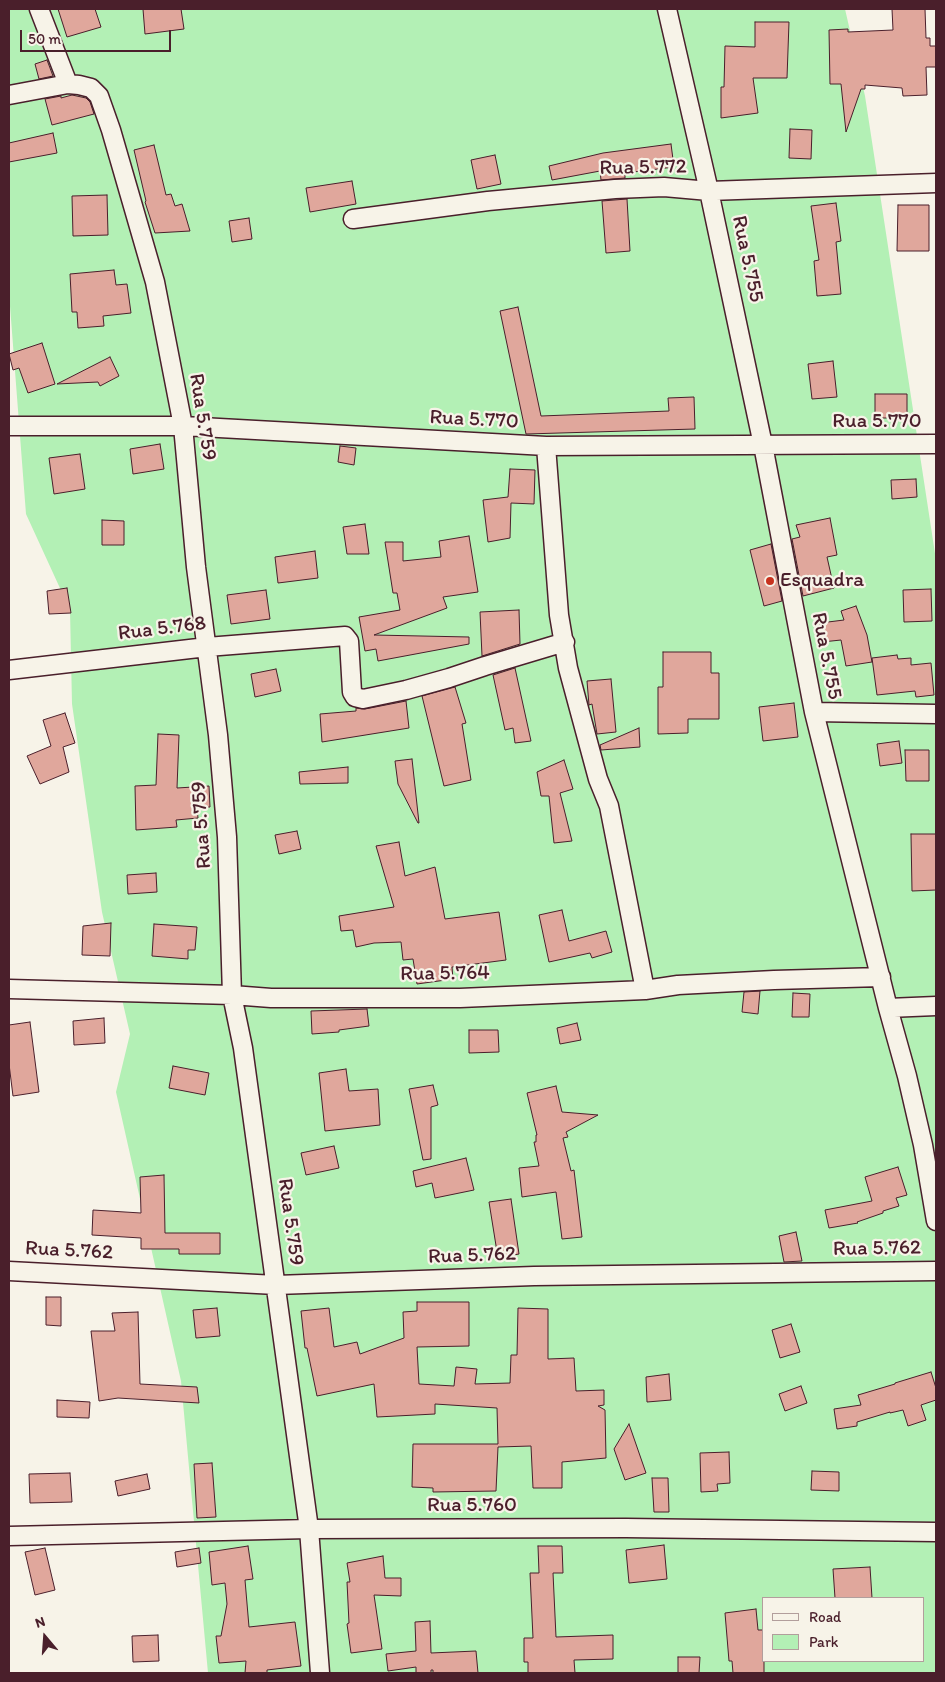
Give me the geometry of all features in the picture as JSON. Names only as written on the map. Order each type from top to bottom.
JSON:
[{"type":"street","points":[[9,95],[68,84],[39,9]]},
{"type":"street","name":"Rua 5.755","points":[[667,9],[764,445],[814,712],[888,1008],[907,1076],[919,1128],[936,1222]]},
{"type":"street","name":"Rua 5.759","points":[[68,84],[91,88],[99,96],[111,130],[155,282],[183,426],[196,567],[218,735],[227,838],[232,995],[243,1048],[309,1529],[320,1673]]},
{"type":"street","name":"Rua 5.772","points":[[353,219],[488,200],[615,189],[664,187],[709,191],[936,183]]},
{"type":"street","name":"Rua 5.770","points":[[9,426],[183,426],[546,446],[936,444]]},
{"type":"street","points":[[546,446],[559,615],[568,668],[598,779],[609,806],[645,990]]},
{"type":"street","name":"Rua 5.768","points":[[9,670],[207,647],[346,636],[348,638],[352,692],[355,697],[363,699],[406,690],[565,642]]},
{"type":"street","points":[[814,712],[936,714]]},
{"type":"street","name":"Rua 5.764","points":[[9,989],[232,995],[271,998],[460,998],[645,990],[736,982],[881,977]]},
{"type":"street","points":[[888,1008],[936,1006]]},
{"type":"street","name":"Rua 5.762","points":[[9,1271],[276,1285],[534,1276],[936,1270]]},
{"type":"street","name":"Rua 5.760","points":[[9,1536],[309,1529],[626,1528],[936,1532]]},
{"type":"green space","points":[[9,9],[845,9],[865,96],[936,560],[936,1673],[208,1673],[181,1381],[116,1092],[130,1034],[102,912],[72,704],[70,610],[26,514],[9,293]]},
{"type":"building","points":[[58,9],[95,9],[101,27],[67,37]]},
{"type":"building","points":[[143,9],[181,9],[184,29],[145,34]]},
{"type":"building","points":[[892,9],[925,9],[926,38],[930,38],[930,46],[936,46],[936,67],[926,67],[927,95],[903,96],[902,88],[865,85],[865,89],[861,89],[846,132],[841,84],[830,84],[829,30],[848,29],[848,32],[893,30]]},
{"type":"building","points":[[755,22],[789,22],[787,78],[753,78],[758,113],[721,118],[721,87],[724,87],[725,46],[755,47]]},
{"type":"building","points":[[47,60],[53,76],[39,79],[35,64]]},
{"type":"building","points":[[72,95],[86,98],[90,102],[94,114],[52,125],[45,99]]},
{"type":"building","points":[[790,129],[812,130],[811,159],[789,158]]},
{"type":"building","points":[[53,133],[57,153],[9,162],[9,143]]},
{"type":"building","points":[[671,144],[674,167],[625,173],[625,178],[601,180],[600,171],[552,180],[549,166],[603,153]]},
{"type":"building","points":[[154,145],[166,195],[171,194],[175,206],[182,204],[190,231],[155,233],[145,202],[134,150]]},
{"type":"building","points":[[495,155],[501,184],[477,189],[471,160]]},
{"type":"building","points":[[352,181],[356,204],[310,212],[306,188]]},
{"type":"building","points":[[107,195],[108,235],[73,236],[72,196]]},
{"type":"building","points":[[627,199],[630,251],[606,253],[602,201]]},
{"type":"building","points":[[836,203],[841,241],[836,242],[841,294],[817,296],[814,261],[819,260],[811,206]]},
{"type":"building","points":[[898,205],[929,205],[929,251],[897,251]]},
{"type":"building","points":[[249,218],[252,239],[232,242],[229,221]]},
{"type":"building","points":[[114,270],[116,285],[127,284],[131,313],[103,316],[104,326],[78,328],[77,312],[72,312],[70,274]]},
{"type":"building","points":[[518,307],[541,416],[669,411],[668,398],[694,397],[695,429],[526,434],[500,311]]},
{"type":"building","points":[[42,343],[55,384],[28,393],[19,368],[13,370],[9,354]]},
{"type":"building","points":[[110,357],[119,376],[100,386],[98,382],[57,384]]},
{"type":"building","points":[[833,361],[837,397],[812,399],[808,364]]},
{"type":"building","points":[[875,394],[907,394],[907,418],[875,418]]},
{"type":"building","points":[[160,444],[164,469],[133,474],[130,449]]},
{"type":"building","points":[[340,446],[356,448],[354,465],[338,462]]},
{"type":"building","points":[[80,454],[85,489],[54,494],[49,458]]},
{"type":"building","points":[[510,469],[535,470],[534,504],[511,503],[510,538],[488,542],[483,500],[508,497]]},
{"type":"building","points":[[916,479],[917,497],[892,499],[891,480]]},
{"type":"building","points":[[830,518],[837,555],[827,557],[834,588],[803,596],[792,539],[800,537],[796,525]]},
{"type":"building","points":[[102,520],[124,521],[124,545],[102,545]]},
{"type":"building","points":[[365,524],[369,554],[347,554],[343,527]]},
{"type":"building","points":[[469,536],[478,592],[443,597],[447,608],[374,635],[469,637],[469,644],[378,661],[376,649],[365,651],[359,617],[400,610],[397,593],[393,593],[385,542],[403,542],[403,561],[441,557],[439,541]]},
{"type":"building","name":"Esquadra","points":[[771,544],[782,601],[764,606],[750,550]]},
{"type":"building","points":[[315,551],[318,578],[278,583],[275,557]]},
{"type":"building","points":[[67,588],[71,613],[49,614],[47,591]]},
{"type":"building","points":[[931,589],[932,621],[904,622],[903,590]]},
{"type":"building","points":[[266,590],[270,619],[231,624],[227,595]]},
{"type":"building","points":[[856,606],[867,635],[872,662],[846,666],[841,640],[822,642],[820,623],[844,620],[841,611]]},
{"type":"building","points":[[519,610],[520,644],[482,656],[480,612]]},
{"type":"building","points":[[663,652],[711,652],[711,673],[719,673],[719,719],[688,719],[688,733],[658,734],[658,687],[663,687]]},
{"type":"building","points":[[897,655],[898,659],[911,658],[911,665],[931,663],[934,695],[916,697],[915,691],[877,695],[872,658]]},
{"type":"building","points":[[515,668],[531,741],[515,743],[513,728],[505,730],[493,675]]},
{"type":"building","points":[[276,669],[281,691],[255,697],[251,674]]},
{"type":"building","points":[[611,679],[616,732],[597,734],[592,704],[589,705],[587,681]]},
{"type":"building","points":[[455,687],[466,723],[462,724],[471,780],[444,786],[422,696]]},
{"type":"building","points":[[406,701],[409,728],[322,742],[320,714],[356,711],[356,708],[365,709]]},
{"type":"building","points":[[794,703],[798,737],[763,741],[759,707]]},
{"type":"building","points":[[65,713],[75,743],[63,747],[69,772],[40,784],[27,756],[51,746],[43,720]]},
{"type":"building","points":[[639,728],[640,747],[601,750],[600,745]]},
{"type":"building","points":[[158,734],[179,735],[177,788],[209,786],[210,807],[197,808],[198,818],[176,820],[177,827],[136,830],[135,786],[156,785]]},
{"type":"building","points":[[899,741],[902,763],[880,766],[877,744]]},
{"type":"building","points":[[905,750],[929,750],[929,781],[906,781]]},
{"type":"building","points":[[412,759],[419,823],[398,784],[395,761]]},
{"type":"building","points":[[564,760],[573,789],[560,793],[572,841],[554,843],[549,796],[541,796],[537,772]]},
{"type":"building","points":[[348,767],[348,783],[300,784],[299,772]]},
{"type":"building","points":[[297,831],[301,849],[279,854],[275,835]]},
{"type":"building","points":[[911,834],[936,834],[936,890],[912,891]]},
{"type":"building","points":[[399,842],[405,876],[435,867],[445,919],[499,912],[506,960],[452,967],[453,979],[417,984],[413,959],[403,960],[401,942],[374,943],[356,947],[353,930],[341,931],[339,916],[394,907],[376,846]]},
{"type":"building","points":[[156,873],[157,892],[128,894],[127,875]]},
{"type":"building","points":[[562,910],[569,941],[606,931],[612,952],[592,958],[590,953],[549,962],[539,915]]},
{"type":"building","points":[[111,923],[110,956],[82,955],[83,926]]},
{"type":"building","points":[[154,924],[197,927],[195,950],[188,950],[188,959],[152,956]]},
{"type":"building","points":[[760,991],[758,1014],[742,1012],[744,992]]},
{"type":"building","points":[[793,993],[810,994],[809,1017],[792,1017]]},
{"type":"building","points":[[367,1009],[369,1026],[339,1030],[339,1032],[312,1034],[311,1011]]},
{"type":"building","points":[[104,1018],[105,1043],[74,1045],[73,1021]]},
{"type":"building","points":[[30,1022],[39,1092],[13,1096],[9,1064],[9,1025]]},
{"type":"building","points":[[577,1023],[581,1040],[560,1044],[557,1028]]},
{"type":"building","points":[[469,1030],[498,1030],[499,1052],[469,1053]]},
{"type":"building","points":[[173,1066],[209,1073],[205,1095],[169,1088]]},
{"type":"building","points":[[346,1069],[349,1091],[378,1089],[380,1125],[325,1131],[319,1073]]},
{"type":"building","points":[[433,1085],[438,1105],[431,1107],[431,1159],[423,1160],[409,1089]]},
{"type":"building","points":[[556,1086],[562,1112],[598,1115],[566,1132],[568,1137],[563,1138],[571,1171],[574,1170],[582,1237],[562,1239],[556,1192],[522,1197],[519,1168],[539,1166],[534,1142],[536,1142],[537,1135],[527,1093]]},
{"type":"building","points":[[334,1146],[339,1168],[306,1175],[301,1153]]},
{"type":"building","points":[[466,1158],[474,1190],[435,1198],[432,1183],[416,1187],[413,1171]]},
{"type":"building","points":[[898,1167],[907,1195],[896,1198],[899,1206],[883,1211],[883,1213],[858,1223],[829,1228],[825,1210],[872,1201],[865,1177]]},
{"type":"building","points":[[164,1175],[165,1233],[220,1233],[220,1254],[179,1254],[179,1249],[141,1249],[141,1238],[92,1235],[93,1210],[141,1213],[140,1177]]},
{"type":"building","points":[[511,1199],[519,1254],[498,1258],[489,1202]]},
{"type":"building","points":[[796,1232],[802,1261],[784,1262],[779,1236]]},
{"type":"building","points":[[46,1297],[61,1297],[61,1326],[46,1325]]},
{"type":"building","points":[[417,1302],[469,1302],[469,1346],[417,1347],[419,1384],[454,1386],[456,1367],[477,1369],[475,1384],[510,1383],[511,1355],[517,1355],[518,1308],[548,1309],[548,1359],[574,1358],[576,1391],[604,1390],[604,1405],[598,1406],[605,1410],[606,1458],[562,1462],[562,1488],[533,1488],[531,1446],[498,1447],[496,1491],[433,1492],[433,1488],[412,1487],[413,1444],[498,1444],[497,1408],[435,1404],[435,1414],[377,1417],[374,1384],[317,1396],[307,1348],[305,1348],[301,1311],[329,1308],[334,1347],[357,1342],[360,1354],[404,1338],[403,1312],[417,1311]]},
{"type":"building","points":[[217,1308],[220,1336],[196,1338],[193,1310]]},
{"type":"building","points":[[138,1312],[140,1384],[197,1387],[199,1403],[118,1398],[99,1401],[91,1331],[115,1331],[112,1313]]},
{"type":"building","points":[[791,1324],[800,1352],[780,1358],[772,1330]]},
{"type":"building","points":[[931,1372],[936,1388],[936,1400],[921,1405],[926,1420],[908,1426],[903,1410],[857,1422],[857,1426],[837,1429],[834,1409],[861,1405],[858,1395]]},
{"type":"building","points":[[669,1374],[671,1400],[647,1402],[646,1377]]},
{"type":"building","points":[[801,1386],[807,1403],[785,1411],[779,1394]]},
{"type":"building","points":[[57,1400],[90,1402],[89,1418],[57,1417]]},
{"type":"building","points":[[629,1424],[646,1473],[625,1480],[614,1449]]},
{"type":"building","points":[[729,1452],[730,1483],[717,1484],[718,1491],[701,1492],[700,1453]]},
{"type":"building","points":[[212,1463],[216,1517],[197,1518],[194,1464]]},
{"type":"building","points":[[812,1471],[839,1472],[839,1491],[811,1490]]},
{"type":"building","points":[[70,1473],[72,1502],[30,1503],[29,1474]]},
{"type":"building","points":[[147,1474],[150,1489],[118,1496],[115,1481]]},
{"type":"building","points":[[652,1478],[668,1478],[669,1512],[654,1512]]},
{"type":"building","points":[[664,1545],[667,1579],[629,1583],[626,1550]]},
{"type":"building","points":[[248,1546],[253,1579],[245,1580],[249,1627],[295,1622],[301,1666],[267,1670],[267,1673],[245,1673],[246,1661],[219,1663],[216,1636],[221,1636],[227,1604],[225,1583],[212,1585],[209,1552]]},
{"type":"building","points":[[538,1546],[562,1546],[563,1573],[553,1573],[556,1637],[613,1635],[613,1659],[574,1660],[575,1673],[528,1673],[528,1662],[524,1662],[524,1638],[533,1638],[530,1573],[539,1573]]},
{"type":"building","points":[[45,1548],[55,1590],[35,1595],[25,1552]]},
{"type":"building","points":[[199,1548],[201,1563],[177,1567],[175,1552]]},
{"type":"building","points":[[383,1556],[385,1578],[401,1578],[401,1596],[374,1595],[382,1649],[351,1653],[347,1624],[349,1623],[347,1582],[350,1582],[347,1563]]},
{"type":"building","points":[[870,1567],[872,1597],[835,1597],[833,1569]]},
{"type":"building","points":[[756,1609],[758,1630],[762,1630],[764,1673],[733,1673],[732,1661],[729,1661],[725,1613]]},
{"type":"building","points":[[430,1621],[431,1653],[476,1651],[478,1673],[433,1673],[433,1670],[431,1670],[431,1673],[416,1673],[416,1667],[388,1671],[386,1654],[416,1651],[415,1622]]},
{"type":"building","points":[[158,1635],[159,1661],[133,1662],[132,1636]]},
{"type":"building","points":[[678,1657],[700,1657],[699,1673],[678,1673]]},
{"type":"place","name":"Esquadra","points":[[770,581]]}]
